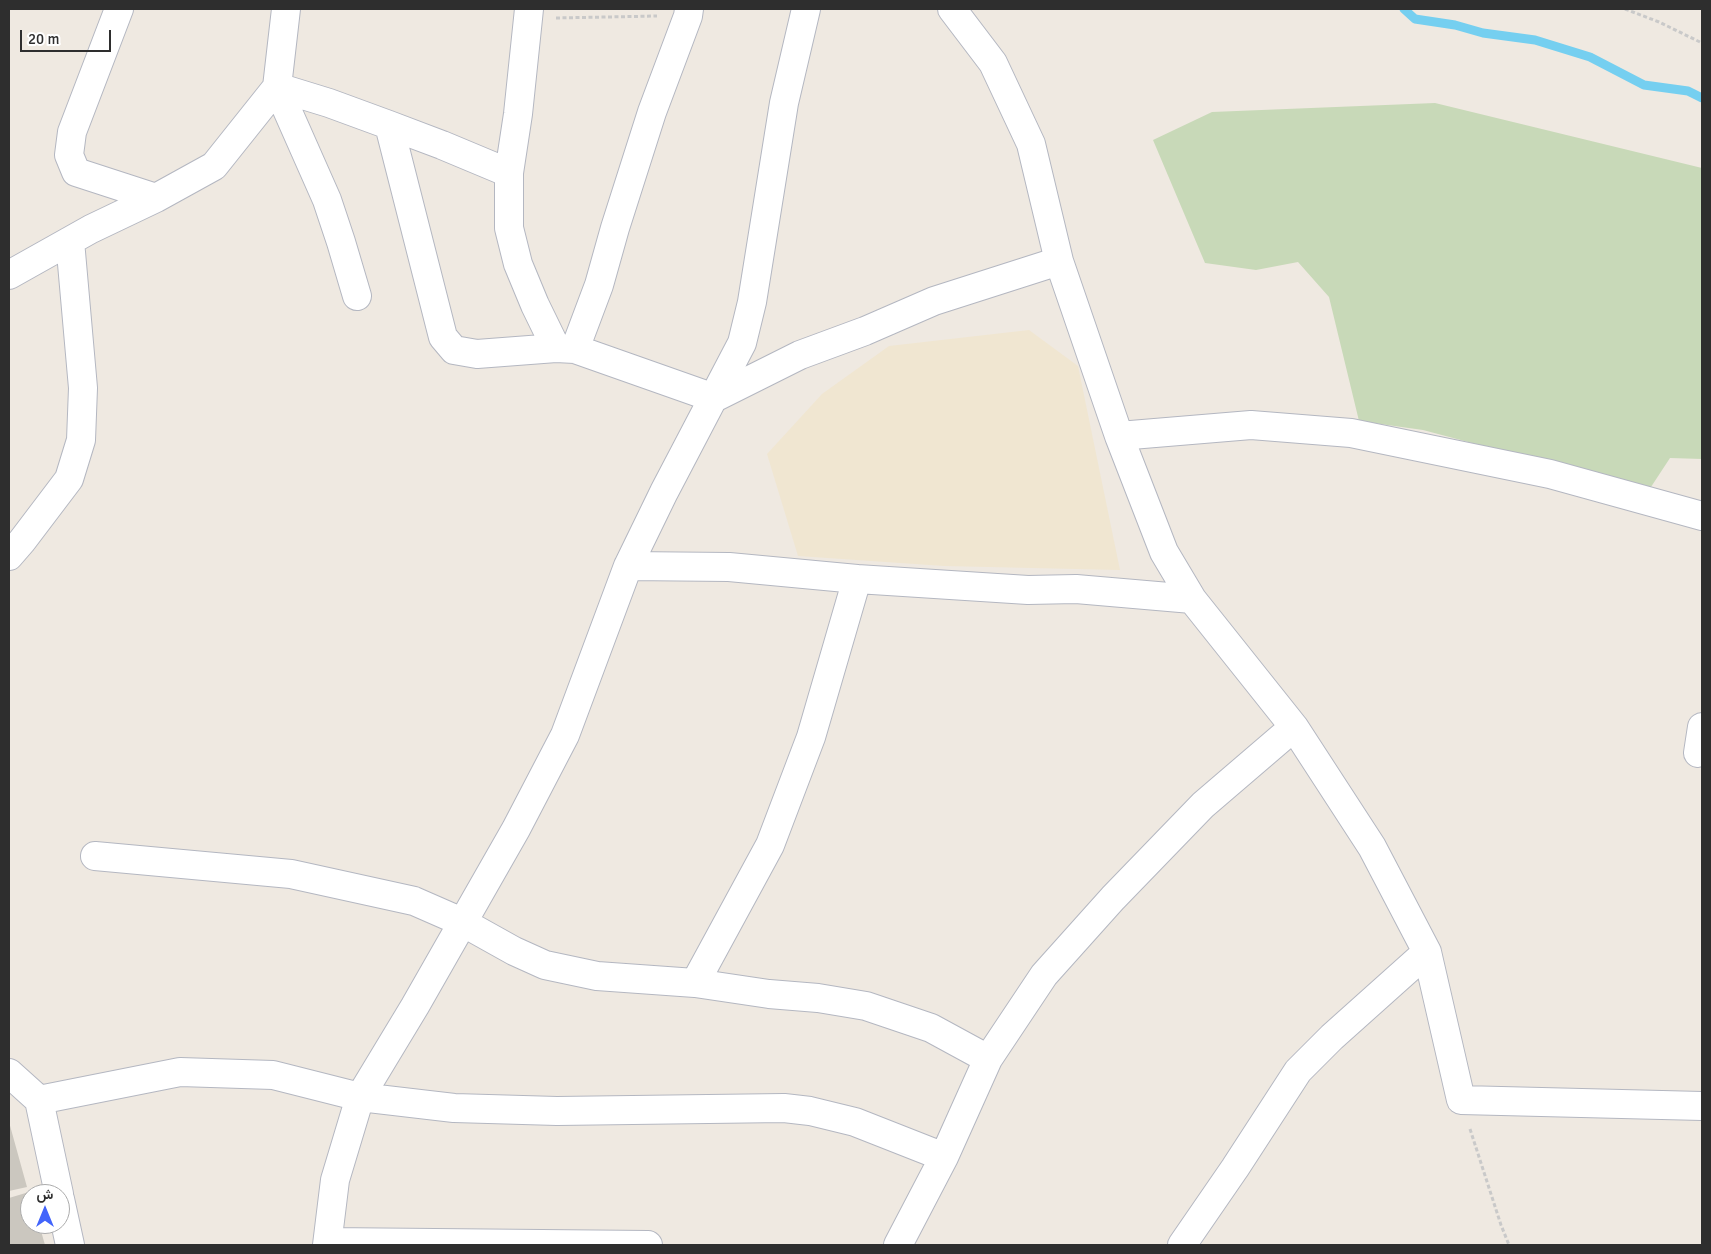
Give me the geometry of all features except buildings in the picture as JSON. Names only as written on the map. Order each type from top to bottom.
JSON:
[{"type":"street","points":[[119,9],[72,132],[69,155],[76,172],[156,198]]},
{"type":"street","points":[[286,9],[277,87],[326,200],[342,242],[357,296]]},
{"type":"street","points":[[648,1245],[328,1244],[335,1180],[360,1098],[516,829],[565,735],[628,566],[664,492],[742,343],[752,302],[784,103],[806,9]]},
{"type":"street","points":[[952,9],[993,63],[1031,144],[1059,262],[1119,436],[1164,552],[1192,599],[1294,727],[1372,847],[1427,952],[1461,1100],[1702,1106]]},
{"type":"street","points":[[566,348],[600,285],[615,228],[652,112],[689,12]]},
{"type":"street","points":[[528,13],[518,114],[509,173],[509,228],[518,264],[535,305],[566,348]]},
{"type":"street","points":[[9,275],[214,166],[277,87]]},
{"type":"street","points":[[277,87],[329,103],[442,144],[509,173]]},
{"type":"street","points":[[389,125],[443,337],[454,350],[476,354],[566,348],[714,398],[800,355],[865,331],[934,301],[1059,262]]},
{"type":"street","points":[[9,556],[68,479],[81,440],[84,388],[70,241]]},
{"type":"street","points":[[1119,436],[1251,425],[1351,433],[1550,474],[1702,516]]},
{"type":"street","points":[[628,566],[729,567],[857,579],[1028,590],[1076,590],[1192,599]]},
{"type":"street","points":[[696,982],[770,845],[811,738],[857,579]]},
{"type":"street","points":[[898,1245],[944,1158],[988,1059],[1044,975],[1113,898],[1203,805],[1294,727]]},
{"type":"street","points":[[95,856],[291,874],[414,901],[462,922],[546,965],[597,976],[696,982],[769,994],[818,998],[866,1006],[932,1028],[988,1059]]},
{"type":"street","points":[[1182,1245],[1235,1168],[1298,1070],[1427,952]]},
{"type":"street","points":[[39,1100],[180,1072],[273,1075],[360,1098],[454,1108],[557,1111],[784,1108],[810,1111],[855,1122],[944,1158]]},
{"type":"street","points":[[9,1074],[39,1100],[57,1184]]},
{"type":"path","points":[[1625,9],[1659,22],[1702,43]]},
{"type":"path","points":[[528,13],[689,12]]},
{"type":"path","points":[[1461,1100],[1509,1245]]},
{"type":"shaded area","points":[[1029,330],[1078,366],[1120,570],[944,566],[798,556],[767,454],[822,394],[889,346]]},
{"type":"green space","points":[[1435,103],[1702,168],[1702,459],[1670,458],[1649,490],[1423,430],[1359,421],[1329,297],[1298,262],[1256,270],[1205,263],[1153,140],[1212,112]]},
{"type":"waterway","points":[[1404,9],[1415,19],[1455,25],[1483,33],[1535,40],[1590,57],[1644,85],[1688,91],[1702,98]]}]
